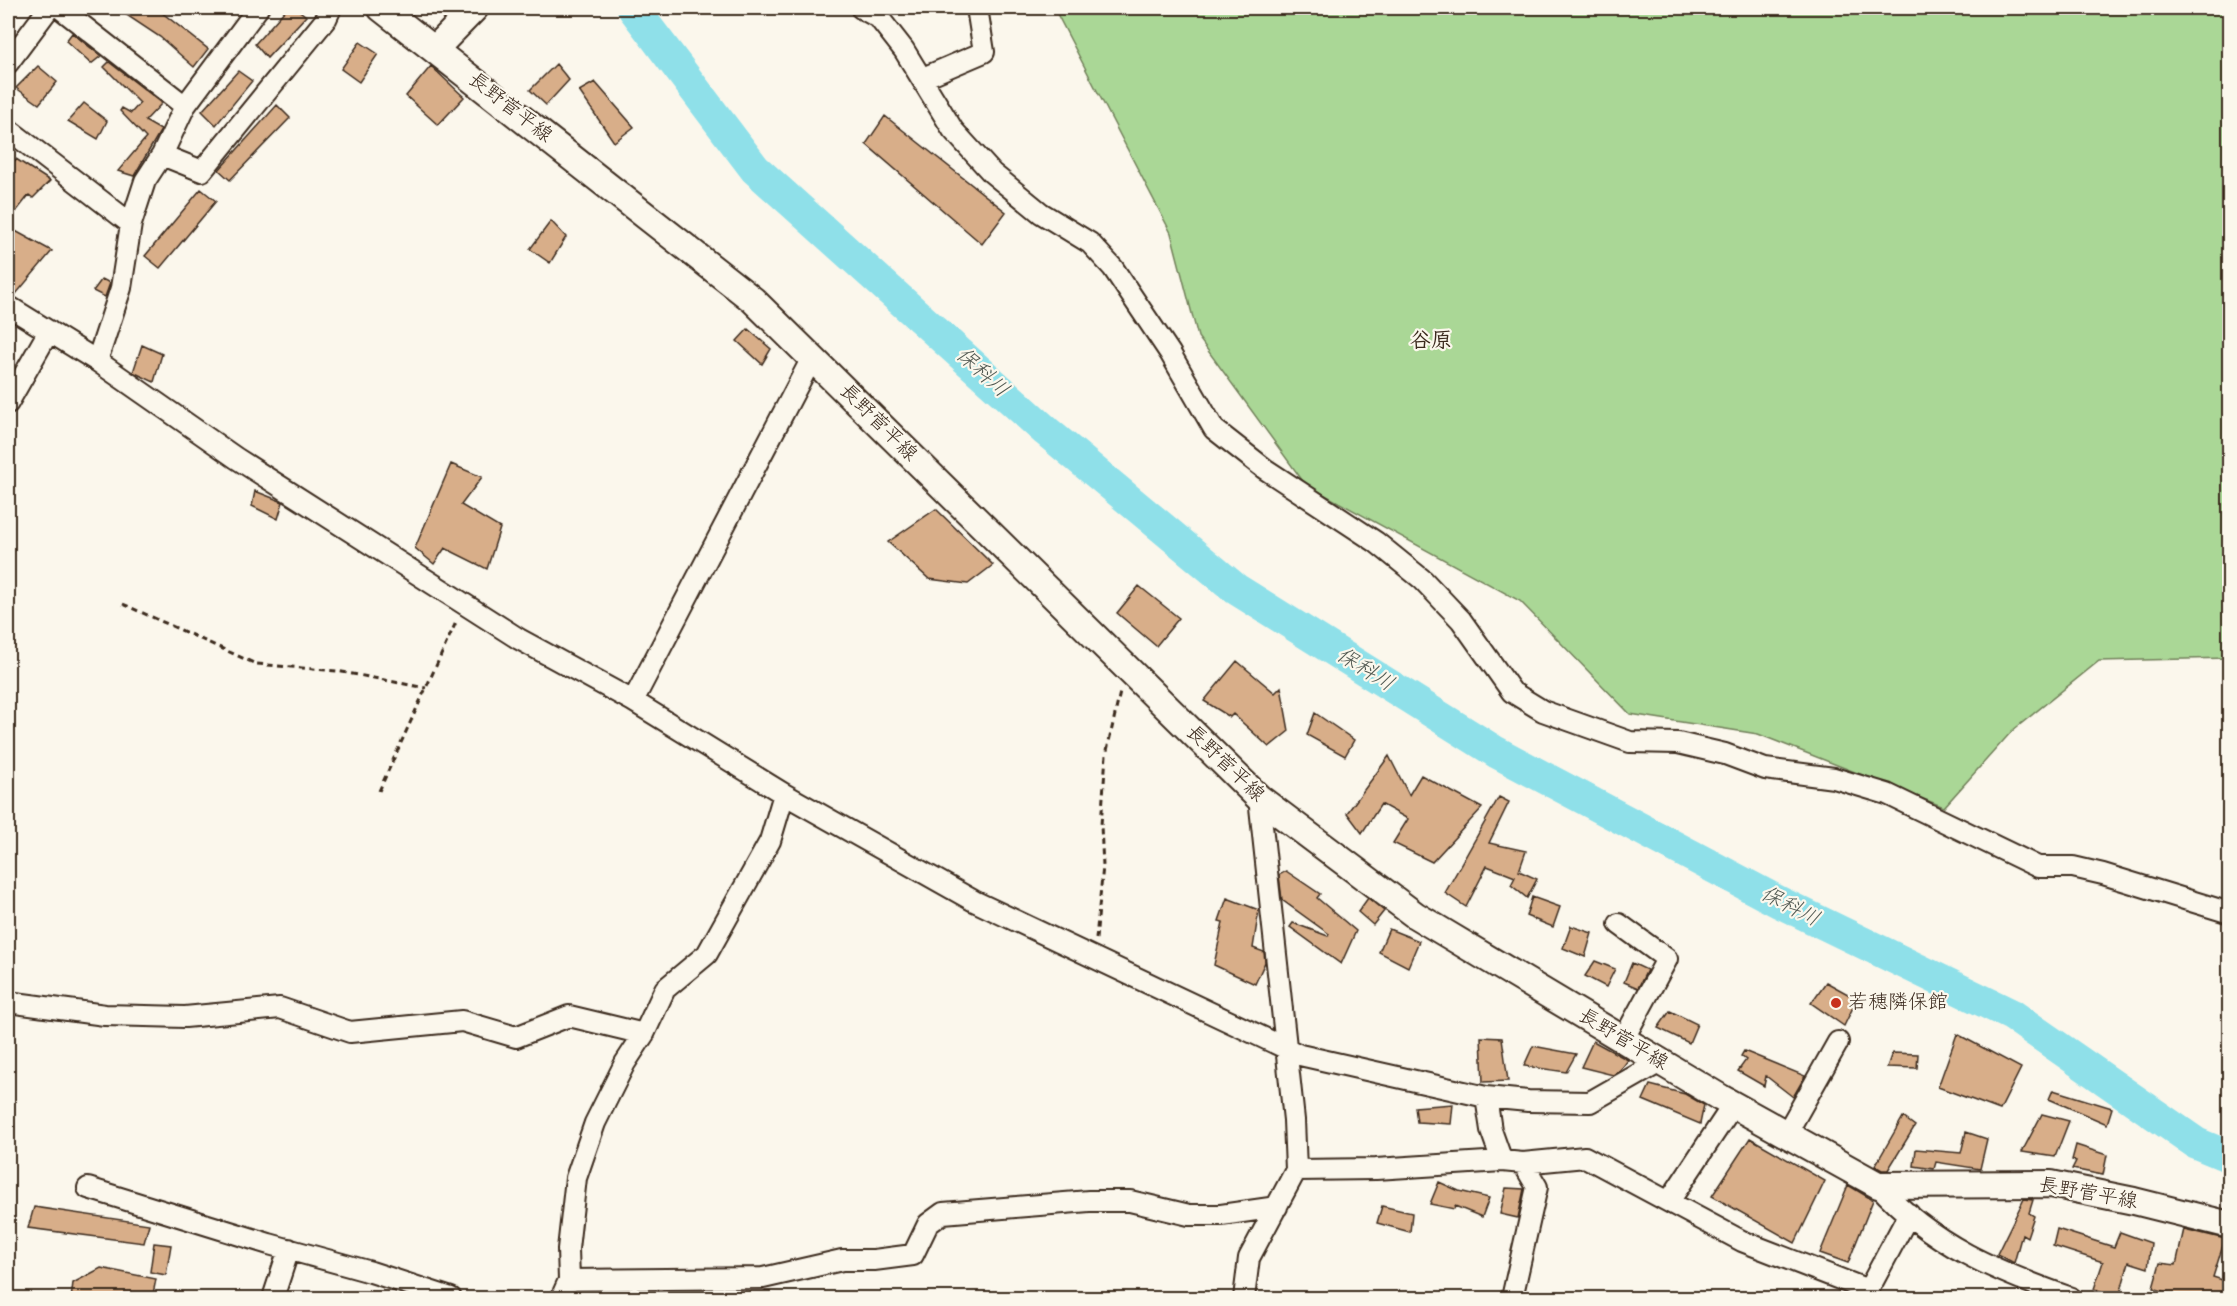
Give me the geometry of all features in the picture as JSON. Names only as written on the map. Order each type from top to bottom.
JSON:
[{"type":"main road","name":"長野菅平線","points":[[381,8],[753,300],[1259,798],[1415,915],[1785,1136],[1878,1185],[2052,1184],[2134,1201],[2229,1225]]},
{"type":"main road","points":[[435,49],[475,8]]},
{"type":"street","points":[[8,63],[49,8]]},
{"type":"street","points":[[60,8],[185,106]]},
{"type":"street","points":[[97,361],[121,288],[131,224],[145,181],[162,155],[185,106],[258,8]]},
{"type":"street","points":[[162,155],[202,171],[326,19],[331,8]]},
{"type":"street","points":[[861,8],[879,18],[923,78],[953,130],[992,173],[1041,213],[1090,243],[1113,268],[1170,353],[1214,429],[1265,469],[1376,542],[1423,580],[1461,620],[1512,692],[1543,711],[1630,742],[1678,743],[1725,754],[1765,769],[1834,778],[1887,794],[2038,867],[2073,867],[2103,874],[2229,912]]},
{"type":"street","points":[[923,78],[984,52],[977,8]]},
{"type":"street","points":[[8,129],[131,224]]},
{"type":"street","points":[[8,306],[97,361],[236,458],[464,605],[519,639],[633,701],[784,794],[974,901],[1285,1049],[1300,1055],[1486,1097],[1590,1102],[1660,1062]]},
{"type":"street","points":[[8,403],[49,331]]},
{"type":"street","points":[[633,701],[812,358]]},
{"type":"street","points":[[561,1299],[569,1280],[567,1249],[576,1178],[595,1123],[644,1034],[665,989],[707,954],[770,840],[784,794]]},
{"type":"street","points":[[1244,1299],[1249,1258],[1296,1170],[1294,1120],[1259,798]]},
{"type":"street","points":[[1619,924],[1667,959],[1623,1040]]},
{"type":"street","points":[[8,1002],[105,1015],[185,1017],[280,1008],[350,1032],[462,1021],[516,1037],[569,1016],[644,1034]]},
{"type":"street","points":[[1785,1136],[1838,1042]]},
{"type":"street","points":[[1486,1097],[1491,1130],[1502,1161]]},
{"type":"street","points":[[1670,1200],[1732,1105]]},
{"type":"street","points":[[1296,1170],[1376,1169],[1502,1161],[1522,1163],[1585,1157],[1670,1200],[1742,1241],[1866,1294],[1909,1214]]},
{"type":"street","points":[[1512,1299],[1536,1187],[1522,1163]]},
{"type":"street","points":[[1878,1185],[1909,1214],[1970,1258],[2071,1299]]},
{"type":"street","points":[[87,1188],[371,1272],[451,1299]]},
{"type":"street","points":[[569,1280],[763,1278],[842,1260],[874,1260],[914,1255],[928,1224],[943,1214],[1089,1201],[1130,1201],[1189,1215],[1221,1215],[1276,1207]]},
{"type":"street","points":[[273,1299],[289,1249]]},
{"type":"path","points":[[123,604],[256,664],[337,671],[426,688]]},
{"type":"path","points":[[379,791],[464,605]]},
{"type":"path","points":[[1095,958],[1102,866],[1101,825],[1106,755],[1126,667]]},
{"type":"green space","points":[[1054,8],[2229,8],[2229,658],[2099,661],[2012,731],[1944,807],[1758,734],[1630,714],[1520,601],[1305,484],[1198,337],[1171,233]]},
{"type":"building","points":[[116,8],[156,8],[208,49],[194,67],[160,37]]},
{"type":"building","points":[[287,8],[296,8],[306,16],[267,58],[255,44]]},
{"type":"building","points":[[72,33],[101,56],[91,64],[66,41]]},
{"type":"building","points":[[360,42],[378,54],[359,82],[341,69]]},
{"type":"building","points":[[109,62],[162,103],[145,121],[161,130],[134,176],[118,171],[146,138],[120,111],[122,108],[131,113],[140,103],[104,67]]},
{"type":"building","points":[[556,64],[569,80],[546,105],[530,90]]},
{"type":"building","points":[[38,66],[57,82],[39,104],[16,88]]},
{"type":"building","points":[[431,66],[464,97],[438,125],[406,96]]},
{"type":"building","points":[[238,71],[252,81],[216,125],[202,111]]},
{"type":"building","points":[[595,82],[634,127],[614,142],[579,91]]},
{"type":"building","points":[[84,103],[107,121],[98,139],[68,121]]},
{"type":"building","points":[[277,105],[290,118],[230,180],[219,170]]},
{"type":"building","points":[[885,116],[1006,212],[982,244],[866,144]]},
{"type":"building","points":[[16,159],[50,181],[33,198],[29,195],[8,222],[8,168]]},
{"type":"building","points":[[201,189],[216,201],[160,268],[145,256]]},
{"type":"building","points":[[551,221],[566,237],[550,263],[530,249]]},
{"type":"building","points":[[8,227],[52,251],[16,294],[8,286]]},
{"type":"building","points":[[102,279],[110,283],[105,297],[93,291]]},
{"type":"building","points":[[748,329],[771,349],[762,364],[737,341]]},
{"type":"building","points":[[142,345],[162,354],[154,382],[133,372]]},
{"type":"building","points":[[451,464],[482,477],[461,505],[500,528],[487,569],[445,548],[434,564],[415,548]]},
{"type":"building","points":[[255,491],[283,502],[278,519],[252,506]]},
{"type":"building","points":[[936,509],[993,565],[968,584],[929,579],[888,542]]},
{"type":"building","points":[[1139,586],[1179,618],[1156,646],[1117,613]]},
{"type":"building","points":[[1237,661],[1275,693],[1281,687],[1289,731],[1269,747],[1233,714],[1230,717],[1204,701]]},
{"type":"building","points":[[1315,713],[1354,740],[1345,756],[1307,735]]},
{"type":"building","points":[[1389,756],[1409,795],[1421,775],[1482,808],[1432,862],[1393,843],[1408,819],[1381,804],[1362,833],[1347,813]]},
{"type":"building","points":[[1499,797],[1509,802],[1489,843],[1526,851],[1519,871],[1537,879],[1527,898],[1511,885],[1515,877],[1487,866],[1466,907],[1445,893]]},
{"type":"building","points":[[1286,871],[1320,894],[1317,898],[1356,931],[1341,964],[1290,927],[1293,923],[1328,936],[1329,934],[1282,900],[1279,875]]},
{"type":"building","points":[[1532,897],[1560,907],[1553,927],[1526,916]]},
{"type":"building","points":[[1227,898],[1259,910],[1253,948],[1264,952],[1265,962],[1255,984],[1214,965],[1223,922],[1219,921]]},
{"type":"building","points":[[1368,898],[1384,911],[1373,925],[1358,912]]},
{"type":"building","points":[[1571,926],[1592,933],[1585,957],[1563,948]]},
{"type":"building","points":[[1389,929],[1419,941],[1408,967],[1379,952]]},
{"type":"building","points":[[1595,961],[1615,969],[1606,987],[1585,976]]},
{"type":"building","points":[[1632,963],[1647,970],[1638,988],[1624,982]]},
{"type":"building","points":[[1826,982],[1857,999],[1844,1026],[1811,1003]]},
{"type":"building","points":[[1670,1011],[1697,1024],[1689,1043],[1658,1028]]},
{"type":"building","points":[[1957,1034],[2021,1068],[2000,1110],[1938,1087]]},
{"type":"building","points":[[1481,1037],[1502,1038],[1508,1081],[1483,1082]]},
{"type":"building","points":[[1593,1041],[1628,1060],[1620,1071],[1613,1075],[1581,1067]]},
{"type":"building","points":[[1533,1046],[1576,1054],[1566,1072],[1524,1066]]},
{"type":"building","points":[[1744,1051],[1805,1076],[1793,1097],[1766,1076],[1764,1086],[1738,1071],[1746,1060],[1741,1056]]},
{"type":"building","points":[[1892,1053],[1918,1054],[1917,1068],[1887,1067]]},
{"type":"building","points":[[1650,1085],[1685,1094],[1704,1105],[1700,1124],[1643,1100]]},
{"type":"building","points":[[2053,1090],[2112,1108],[2107,1124],[2049,1099]]},
{"type":"building","points":[[1453,1104],[1451,1124],[1417,1122],[1415,1107]]},
{"type":"building","points":[[2042,1114],[2069,1121],[2055,1157],[2022,1152]]},
{"type":"building","points":[[1903,1117],[1915,1126],[1888,1170],[1882,1170],[1875,1166]]},
{"type":"building","points":[[1966,1132],[1987,1139],[1980,1169],[1936,1162],[1934,1169],[1914,1166],[1916,1149],[1961,1153]]},
{"type":"building","points":[[1750,1138],[1825,1181],[1795,1243],[1712,1196]]},
{"type":"building","points":[[2076,1145],[2107,1155],[2103,1175],[2072,1169],[2076,1161],[2072,1160]]},
{"type":"building","points":[[1439,1182],[1459,1191],[1489,1198],[1482,1217],[1455,1206],[1454,1209],[1430,1204]]},
{"type":"building","points":[[1848,1185],[1873,1200],[1848,1263],[1820,1253]]},
{"type":"building","points":[[1506,1188],[1524,1189],[1518,1218],[1500,1214]]},
{"type":"building","points":[[2024,1199],[2033,1200],[2029,1213],[2034,1216],[2027,1237],[2022,1234],[2014,1263],[1997,1254]]},
{"type":"building","points":[[1382,1206],[1412,1213],[1410,1232],[1377,1223]]},
{"type":"building","points":[[34,1207],[149,1224],[144,1243],[28,1228]]},
{"type":"building","points":[[2057,1229],[2114,1247],[2120,1232],[2151,1243],[2148,1268],[2129,1262],[2119,1297],[2094,1289],[2103,1262],[2053,1246]]},
{"type":"building","points":[[2184,1229],[2225,1239],[2213,1277],[2229,1282],[2228,1299],[2188,1299],[2153,1288],[2160,1263],[2176,1265]]},
{"type":"building","points":[[154,1243],[171,1245],[166,1275],[150,1272]]},
{"type":"building","points":[[101,1268],[156,1279],[152,1299],[71,1299],[73,1283]]},
{"type":"waterway","name":"保科川","points":[[633,8],[755,169],[1046,431],[1236,589],[1496,752],[1779,902],[2012,1015],[2196,1143],[2230,1157]]},
{"type":"place","name":"若穂隣保館","points":[[1836,1003]]},
{"type":"district","name":"谷原","points":[[1431,341]]}]
